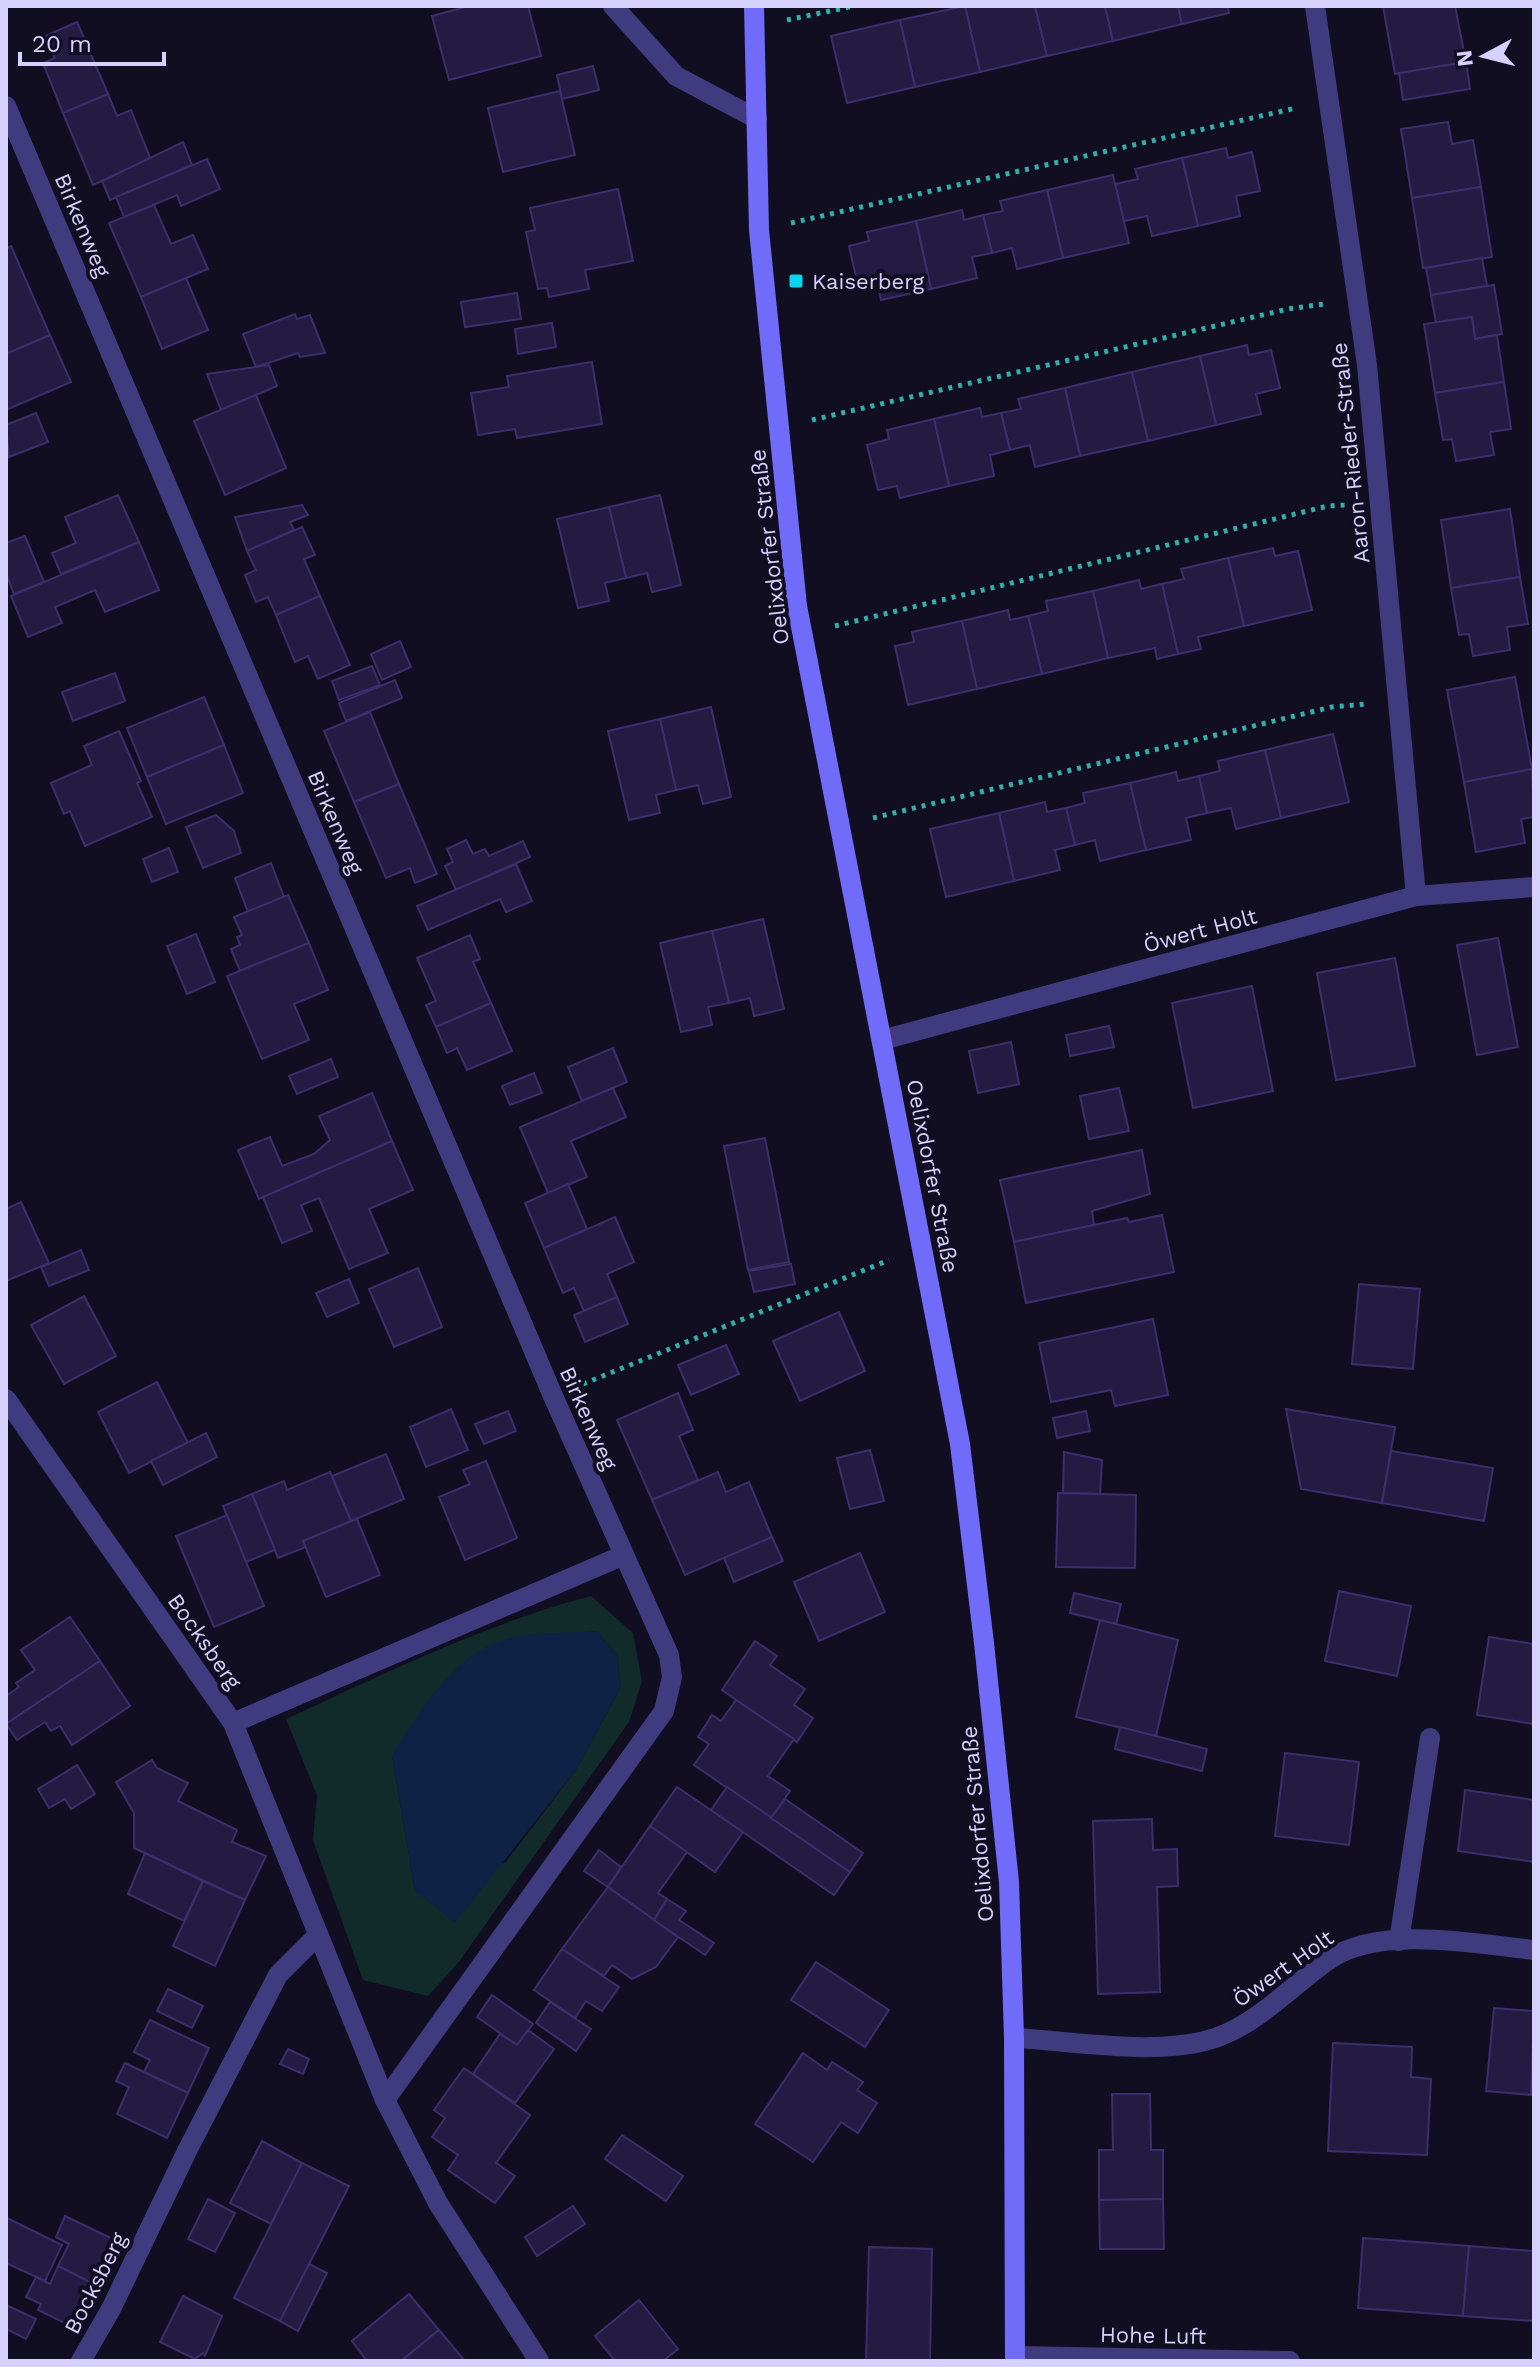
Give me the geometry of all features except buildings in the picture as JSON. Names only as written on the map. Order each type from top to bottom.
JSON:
[{"type":"street","points":[[613,6],[676,76],[757,119]]},
{"type":"street","name":"Oelixdorfer Straße","points":[[754,6],[759,230],[802,634],[960,1444],[984,1643],[1009,1882],[1014,2038],[1015,2359]]},
{"type":"street","name":"Aaron-Rieder-Straße","points":[[1315,6],[1358,300],[1416,896]]},
{"type":"street","name":"Birkenweg","points":[[6,106],[553,1396],[669,1655],[672,1677],[664,1711],[385,2100]]},
{"type":"street","name":"Öwert Holt","points":[[882,1040],[1416,896],[1534,887]]},
{"type":"street","name":"Bocksberg","points":[[6,1399],[233,1723],[316,1937],[385,2100],[444,2214],[539,2361]]},
{"type":"street","points":[[233,1723],[624,1555]]},
{"type":"street","points":[[1399,1941],[1430,1738]]},
{"type":"street","name":"Bocksberg","points":[[81,2361],[111,2309],[188,2149],[278,1975],[316,1937]]},
{"type":"street","name":"Öwert Holt","points":[[1014,2038],[1145,2046],[1214,2039],[1243,2026],[1334,1957],[1356,1948],[1425,1940],[1534,1950]]},
{"type":"street","name":"Hohe Luft","points":[[1015,2359],[1290,2361]]},
{"type":"path","points":[[799,18],[854,6]]},
{"type":"path","points":[[815,218],[1329,101]]},
{"type":"path","points":[[833,417],[1288,309],[1358,300]]},
{"type":"path","points":[[802,634],[1328,506],[1380,504]]},
{"type":"path","points":[[840,825],[1332,707],[1399,702]]},
{"type":"path","points":[[553,1396],[834,1280],[923,1247]]},
{"type":"green space","points":[[591,1596],[633,1633],[642,1681],[629,1722],[458,1963],[428,1996],[363,1980],[313,1840],[317,1795],[286,1719],[436,1651],[551,1607]],"holes":[[[596,1631],[617,1654],[621,1687],[576,1770],[506,1862],[415,1891],[392,1756],[566,1635]]]},
{"type":"water","points":[[596,1631],[617,1654],[621,1687],[576,1770],[455,1923],[415,1891],[392,1756],[442,1683],[474,1654],[514,1637]]},
{"type":"place","name":"Kaiserberg","points":[[796,281]]}]
